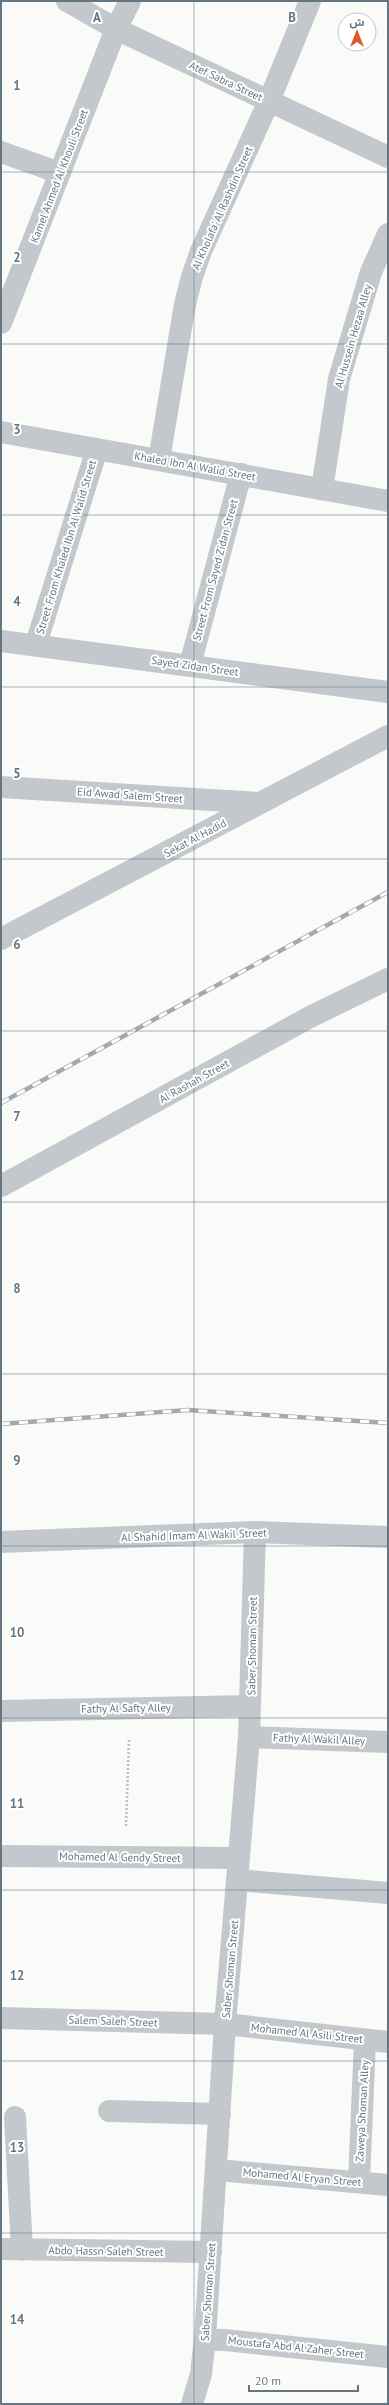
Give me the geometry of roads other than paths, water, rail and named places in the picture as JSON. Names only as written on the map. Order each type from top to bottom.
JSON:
[{"type":"street","name":"Atef Sabra Street","points":[[67,1],[116,29],[388,157]]},
{"type":"street","name":"Kamel Ahmed Al Khouli Street","points":[[1,323],[8,287],[60,173],[116,29],[130,1]]},
{"type":"street","name":"Al Kholafa' Al Rashdin Street","points":[[158,460],[185,304],[192,278],[201,251],[269,101],[310,1]]},
{"type":"street","points":[[1,152],[60,173]]},
{"type":"street","name":"Al Hussein Hezaa Alley","points":[[322,489],[339,379],[371,272],[388,234]]},
{"type":"street","name":"Khaled Ibn Al Walid Street","points":[[1,432],[388,501]]},
{"type":"street","name":"Street From Khaled Ibn Al Walid Street","points":[[36,644],[96,449]]},
{"type":"street","name":"Street From Sayed Zidan Street","points":[[190,665],[241,474]]},
{"type":"street","name":"Sayed Zidan Street","points":[[1,641],[36,644],[388,692]]},
{"type":"street","name":"Sekat Al Hadid","points":[[1,939],[388,736]]},
{"type":"street","name":"Eid Awad Salem Street","points":[[1,787],[260,804]]},
{"type":"street","name":"Al Rashah Street","points":[[1,1186],[310,1017],[388,979]]},
{"type":"street","name":"Al Shahid Imam Al Wakil Street","points":[[1,1542],[255,1532],[388,1537]]},
{"type":"street","name":"Saber Shoman Street","points":[[192,2404],[201,2374],[205,2338],[217,2170],[225,2024],[249,1737],[255,1532]]},
{"type":"street","name":"Fathy Al Safty Alley","points":[[1,1711],[250,1706]]},
{"type":"street","name":"Fathy Al Wakil Alley","points":[[249,1737],[388,1742]]},
{"type":"street","name":"Mohamed Al Gendy Street","points":[[1,1856],[239,1858]]},
{"type":"street","points":[[237,1880],[388,1894]]},
{"type":"street","name":"Salem Saleh Street","points":[[1,2018],[225,2024]]},
{"type":"street","name":"Mohamed Al Asili Street","points":[[225,2024],[388,2042]]},
{"type":"street","name":"Zaweya Shoman Alley","points":[[359,2182],[366,2040]]},
{"type":"street","points":[[109,2110],[220,2114]]},
{"type":"street","points":[[15,2117],[22,2250]]},
{"type":"street","name":"Mohamed Al Eryan Street","points":[[217,2170],[388,2184]]},
{"type":"street","name":"Abdo Hassn Saleh Street","points":[[1,2249],[211,2252]]},
{"type":"street","name":"Moustafa Abd Al Zaher Street","points":[[205,2338],[388,2356]]},
{"type":"railway","points":[[1,1103],[388,892]]},
{"type":"railway","points":[[1,1424],[188,1410],[388,1423]]}]
